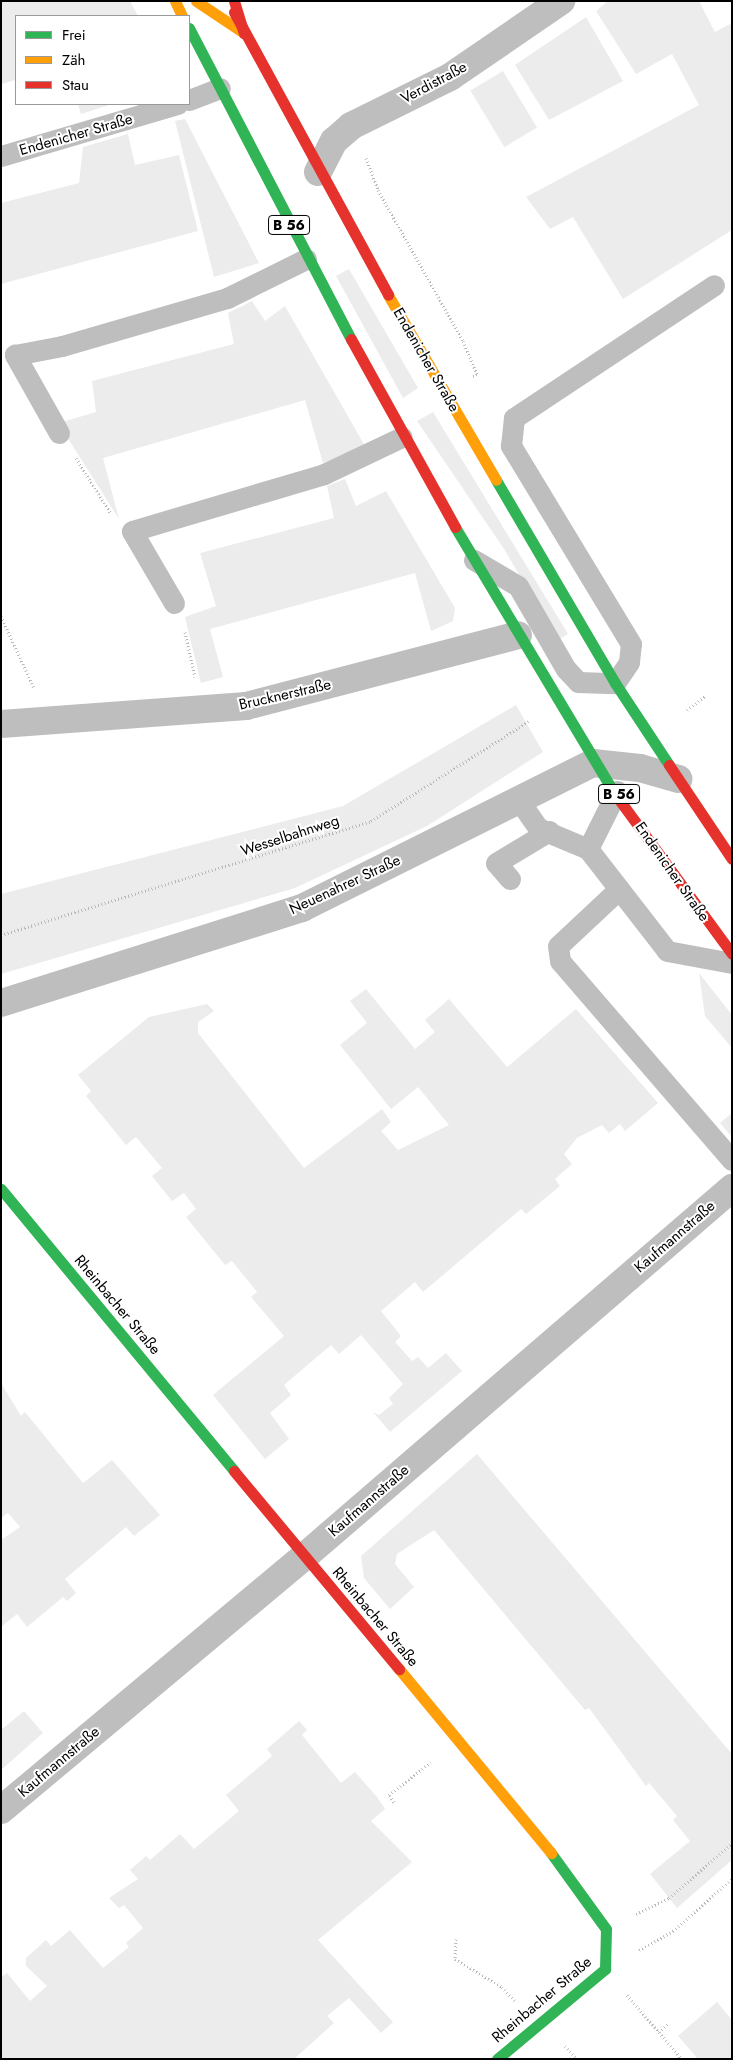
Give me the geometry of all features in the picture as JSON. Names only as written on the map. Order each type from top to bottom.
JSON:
[{"type":"main road","points":[[175,1],[182,15]]},
{"type":"main road","name":"Endenicher Straße","points":[[196,1],[244,33]]},
{"type":"main road","name":"Endenicher Straße","points":[[229,1],[318,172],[616,683],[732,859]]},
{"type":"main road","points":[[234,1],[244,33]]},
{"type":"main road","name":"Endenicher Straße","points":[[190,30],[306,259],[402,437],[560,703],[593,764],[617,791],[678,884],[732,954]]},
{"type":"main road","name":"Rheinbacher Straße","points":[[1,1189],[584,1893],[606,1929],[605,1969],[497,2059]]},
{"type":"street","name":"Verdistraße","points":[[318,172],[334,142],[351,126],[450,77],[561,1]]},
{"type":"street","name":"Brucknerstraße","points":[[1,724],[47,719],[204,712],[246,706],[518,635]]},
{"type":"street","points":[[593,764],[640,768],[678,779]]},
{"type":"street","name":"Neuenahrer Straße","points":[[1,1003],[302,908],[520,802],[593,764]]},
{"type":"street","name":"Kaufmannstraße","points":[[1,1810],[305,1556],[732,1188]]},
{"type":"lane","points":[[190,100],[220,88]]},
{"type":"lane","name":"Endenicher Straße","points":[[1,156],[175,105]]},
{"type":"lane","points":[[59,433],[15,355],[62,346],[227,298],[306,259]]},
{"type":"lane","points":[[616,683],[629,662],[632,644],[511,446],[514,418],[714,285]]},
{"type":"lane","points":[[174,603],[132,531],[324,474],[402,437]]},
{"type":"lane","name":"Endenicher Straße","points":[[474,560],[518,586],[566,669],[578,682],[616,683]]},
{"type":"lane","points":[[591,842],[617,791]]},
{"type":"lane","points":[[520,802],[532,822],[549,831],[591,842],[619,889],[667,951],[732,963]]},
{"type":"lane","points":[[510,879],[496,863],[549,831]]},
{"type":"lane","points":[[619,889],[559,936],[560,961],[732,1160]]},
{"type":"path","points":[[351,126],[378,190],[477,374]]},
{"type":"path","points":[[59,433],[117,522],[132,531]]},
{"type":"path","points":[[174,603],[204,712]]},
{"type":"path","points":[[1,616],[47,719]]},
{"type":"path","points":[[687,710],[706,695]]},
{"type":"path","name":"Wesselbahnweg","points":[[1,935],[371,822],[560,703]]},
{"type":"path","points":[[394,1802],[389,1795],[457,1740]]},
{"type":"path","points":[[606,1929],[670,1898],[732,1843]]},
{"type":"path","points":[[673,1930],[732,1879]]},
{"type":"path","points":[[456,1940],[455,1959],[512,1998]]},
{"type":"path","points":[[605,1969],[682,2059]]},
{"type":"path","points":[[659,2032],[668,2024]]},
{"type":"shaded area","points":[[1,1],[130,1],[137,15],[15,15],[15,80],[1,84]]},
{"type":"shaded area","points":[[608,1],[699,1],[715,32],[732,23],[732,230],[623,299],[573,217],[550,229],[526,197],[699,105],[672,54],[636,74],[596,11]]},
{"type":"shaded area","points":[[586,17],[623,81],[549,120],[515,65]]},
{"type":"shaded area","points":[[503,71],[537,128],[504,147],[470,91]]},
{"type":"shaded area","points":[[78,105],[109,105],[81,114]]},
{"type":"shaded area","points":[[185,119],[259,263],[214,277],[175,121]]},
{"type":"shaded area","points":[[128,134],[135,165],[179,155],[198,231],[1,284],[1,203],[79,183],[83,147]]},
{"type":"shaded area","points":[[349,269],[418,388],[403,398],[336,276]]},
{"type":"shaded area","points":[[252,301],[265,321],[285,306],[365,446],[323,463],[305,400],[103,458],[119,519],[67,437],[62,422],[96,412],[92,381],[234,344],[228,313]]},
{"type":"shaded area","points":[[433,412],[568,634],[558,640],[504,549],[417,421]]},
{"type":"shaded area","points":[[345,479],[356,506],[386,491],[455,608],[453,621],[431,631],[415,573],[210,629],[223,677],[201,683],[185,617],[216,606],[200,553],[334,518],[327,486]]},
{"type":"shaded area","points":[[516,705],[543,752],[427,826],[295,888],[1,974],[1,894],[343,806]]},
{"type":"shaded area","points":[[699,973],[732,1015],[732,1048],[705,1016]]},
{"type":"shaded area","points":[[366,989],[415,1049],[435,1032],[425,1020],[449,999],[507,1067],[576,1009],[658,1103],[625,1131],[620,1124],[609,1133],[602,1125],[577,1138],[564,1154],[572,1164],[555,1179],[560,1186],[526,1214],[521,1209],[423,1292],[415,1282],[381,1311],[401,1336],[395,1342],[412,1361],[418,1357],[428,1368],[446,1353],[462,1371],[390,1432],[373,1412],[379,1415],[393,1404],[389,1398],[403,1384],[361,1335],[339,1354],[331,1345],[284,1385],[291,1395],[270,1413],[289,1439],[265,1459],[213,1395],[284,1336],[251,1297],[257,1292],[232,1261],[225,1265],[186,1217],[196,1209],[184,1193],[172,1201],[152,1176],[162,1168],[136,1137],[126,1145],[86,1096],[91,1091],[78,1075],[149,1017],[207,1004],[214,1011],[198,1022],[198,1033],[304,1168],[382,1109],[391,1122],[381,1131],[398,1150],[449,1125],[418,1087],[391,1109],[340,1045],[367,1023],[350,1001]]},
{"type":"shaded area","points":[[732,1113],[732,1137],[720,1123]]},
{"type":"shaded area","points":[[1,1383],[21,1416],[25,1412],[83,1483],[112,1460],[160,1515],[134,1536],[126,1527],[65,1579],[76,1593],[67,1601],[63,1597],[27,1627],[17,1614],[1,1627],[1,1540],[20,1527],[8,1513],[1,1518]]},
{"type":"shaded area","points":[[477,1454],[732,1754],[732,1860],[677,1908],[650,1874],[690,1841],[673,1820],[677,1816],[649,1783],[646,1786],[589,1708],[585,1710],[434,1530],[397,1554],[395,1564],[414,1587],[390,1609],[364,1578],[361,1556]]},
{"type":"shaded area","points":[[24,1711],[43,1733],[1,1770],[1,1730]]},
{"type":"shaded area","points":[[299,1721],[307,1730],[302,1735],[341,1783],[355,1772],[377,1797],[385,1809],[371,1821],[412,1862],[318,1940],[393,2022],[381,2033],[349,1998],[327,2016],[334,2023],[294,2059],[1,2059],[1,1977],[7,1973],[30,2001],[47,1986],[26,1966],[26,1958],[46,1940],[51,1946],[70,1930],[103,1968],[129,1947],[126,1943],[143,1928],[124,1905],[119,1908],[109,1898],[138,1879],[130,1870],[146,1856],[150,1860],[180,1834],[194,1849],[239,1811],[226,1795],[272,1756],[267,1749]]},
{"type":"shaded area","points":[[717,2002],[732,2020],[732,2059],[698,2059],[678,2036]]},
{"type":"traffic: fast","points":[[190,30],[351,339]]},
{"type":"traffic: fast","points":[[496,480],[615,683],[669,765]]},
{"type":"traffic: fast","points":[[455,527],[615,794]]},
{"type":"traffic: fast","points":[[1,1189],[234,1471]]},
{"type":"traffic: fast","points":[[497,2059],[605,1969],[606,1929],[551,1853]]},
{"type":"traffic: slow","points":[[175,1],[182,15]]},
{"type":"traffic: slow","points":[[196,1],[244,33]]},
{"type":"traffic: slow","points":[[388,295],[496,480]]},
{"type":"traffic: slow","points":[[399,1669],[551,1853]]},
{"type":"traffic: jam","points":[[234,1],[244,33]]},
{"type":"traffic: jam","points":[[234,12],[388,295]]},
{"type":"traffic: jam","points":[[351,339],[455,527]]},
{"type":"traffic: jam","points":[[669,765],[732,859]]},
{"type":"traffic: jam","points":[[615,794],[732,954]]},
{"type":"traffic: jam","points":[[234,1471],[399,1669]]}]
